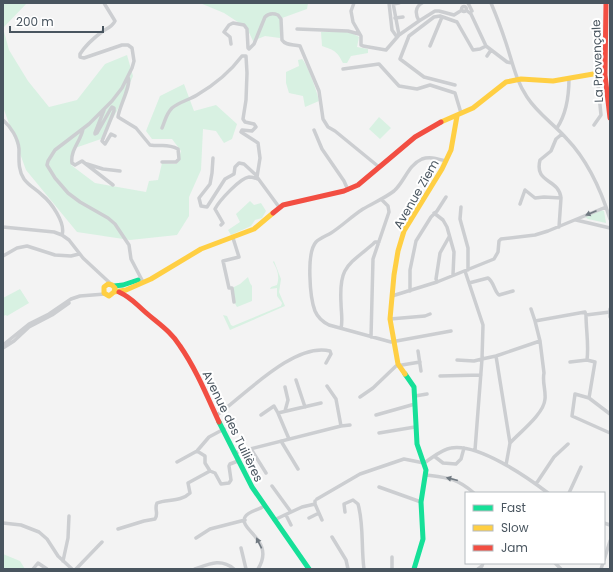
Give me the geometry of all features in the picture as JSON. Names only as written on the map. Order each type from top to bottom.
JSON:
[{"type":"main road","name":"La Provençale","points":[[606,3],[604,64],[606,97],[610,118]]},
{"type":"main road","points":[[143,280],[128,289],[110,295],[104,289],[112,285],[123,285],[143,280],[164,272],[201,249],[257,228],[280,207],[293,202],[348,190],[363,181],[426,129],[476,106],[503,84],[517,79],[550,81],[598,73]]},
{"type":"main road","name":"Avenue Ziem","points":[[414,569],[423,537],[421,502],[426,475],[424,463],[417,444],[413,383],[399,366],[394,342],[390,319],[392,296],[396,260],[404,231],[446,162],[451,150],[459,114]]},
{"type":"main road","points":[[112,285],[116,292]]},
{"type":"main road","points":[[123,285],[128,289]]},
{"type":"main road","name":"Avenue des Tuilières","points":[[128,289],[131,298]]},
{"type":"main road","name":"Avenue des Tuilières","points":[[116,292],[131,298],[168,331],[180,345],[195,370],[234,453],[252,487],[309,569]]},
{"type":"street","points":[[104,3],[115,21],[113,25],[103,31],[83,50],[80,56],[84,58],[122,45],[128,45],[132,48],[134,61],[122,88],[83,129],[55,150],[47,165],[55,178],[68,193],[115,224],[129,245],[131,259],[143,280]]},
{"type":"street","points":[[354,3],[351,11],[354,22],[361,36],[361,45],[384,50],[387,49],[398,36],[435,11],[438,10],[454,15],[464,8],[471,14],[486,46],[507,62],[512,63]]},
{"type":"street","points":[[392,3],[392,30],[398,36]]},
{"type":"street","points":[[392,3],[396,18],[398,36]]},
{"type":"street","points":[[392,3],[399,3]]},
{"type":"street","points":[[419,21],[416,8],[422,3]]},
{"type":"street","points":[[468,3],[472,11]]},
{"type":"street","points":[[491,3],[505,40],[517,79],[535,108],[557,128],[578,152],[590,170],[610,219]]},
{"type":"street","points":[[232,44],[230,37],[224,32],[233,22],[244,25],[247,28],[249,49],[254,44],[265,17],[268,14],[278,15],[281,19],[283,42],[286,44],[300,46],[319,91],[321,110],[328,127],[336,131],[379,167]]},
{"type":"street","points":[[455,85],[424,77],[400,59],[409,36],[437,16],[457,22],[473,50],[486,46]]},
{"type":"street","points":[[396,18],[403,17]]},
{"type":"street","points":[[430,46],[442,17]]},
{"type":"street","points":[[297,29],[348,31],[359,34]]},
{"type":"street","points":[[487,56],[491,50]]},
{"type":"street","points":[[162,128],[168,114],[177,104],[197,95],[224,76],[244,55],[246,57],[247,73],[246,100],[243,120],[254,124],[256,127],[252,131],[242,130],[241,132],[258,143],[260,158],[258,177]]},
{"type":"street","points":[[343,69],[379,64],[399,86],[417,88],[430,85],[455,93],[459,114]]},
{"type":"street","points":[[594,125],[602,115],[598,95],[598,73]]},
{"type":"street","points":[[128,77],[130,81],[118,117],[136,128],[150,145],[167,145],[178,150],[179,159],[176,162],[162,162]]},
{"type":"street","points":[[557,128],[560,124],[568,101],[568,78]]},
{"type":"street","points":[[104,108],[95,133],[97,134],[112,107],[114,108],[114,111],[103,138],[103,143],[106,143],[111,134],[115,136]]},
{"type":"street","points":[[3,120],[9,126],[18,144],[21,174],[28,184],[44,197],[57,214],[63,230],[62,235]]},
{"type":"street","points":[[446,120],[453,122],[456,126]]},
{"type":"street","points":[[83,129],[82,135],[75,147],[71,161],[72,163],[75,165],[80,161],[103,169],[120,171]]},
{"type":"street","points":[[314,130],[322,149],[344,181],[348,190]]},
{"type":"street","points":[[559,227],[559,188],[541,174],[539,166],[540,160],[550,153],[556,139],[562,134]]},
{"type":"street","points":[[213,158],[210,184],[199,198],[201,206],[207,207],[225,179],[234,174],[235,167],[239,163],[244,164],[258,177],[280,207]]},
{"type":"street","points":[[446,162],[430,158],[418,161],[411,167],[398,187],[363,209],[331,233],[318,240],[312,247],[310,292],[315,311],[321,321],[388,342],[451,331]]},
{"type":"street","points":[[87,164],[90,169],[113,185]]},
{"type":"street","points":[[221,225],[223,223],[215,209],[225,195],[246,178],[258,177]]},
{"type":"street","points":[[520,204],[525,190],[535,198],[560,198]]},
{"type":"street","points":[[410,291],[410,270],[416,243],[434,213],[446,197]]},
{"type":"street","points":[[371,337],[373,263],[378,242],[389,212],[388,206],[381,199]]},
{"type":"street","points":[[461,207],[460,219],[468,248],[466,270],[469,284],[483,324],[481,375],[475,450]]},
{"type":"street","points":[[392,296],[436,282],[496,258],[500,240],[535,235],[559,227],[606,207]]},
{"type":"street","points":[[434,213],[445,222],[454,252],[453,275]]},
{"type":"street","points":[[576,220],[610,228]]},
{"type":"street","points":[[3,227],[54,232],[62,235],[69,240],[79,254],[112,285]]},
{"type":"street","points":[[436,282],[440,253],[449,237]]},
{"type":"street","points":[[233,238],[239,257],[223,261],[229,288],[232,288],[234,302]]},
{"type":"street","points":[[341,328],[340,285],[342,275],[350,264],[375,242],[378,242]]},
{"type":"street","points":[[3,256],[17,248],[27,246],[55,255],[73,256],[79,254]]},
{"type":"street","points":[[3,347],[29,324],[49,314],[66,302],[74,298],[92,295],[104,289],[103,278]]},
{"type":"street","points":[[469,284],[488,278],[499,295],[513,291]]},
{"type":"street","points":[[510,443],[539,413],[545,400],[544,373],[540,341],[532,310]]},
{"type":"street","points":[[535,321],[585,312],[586,315],[610,311],[610,317]]},
{"type":"street","points":[[390,319],[425,316],[430,314]]},
{"type":"street","points":[[586,315],[586,330],[589,350],[587,360]]},
{"type":"street","points":[[457,360],[474,361],[496,356],[540,341]]},
{"type":"street","points":[[217,415],[270,373],[291,359],[306,352],[326,350],[330,351],[331,354],[326,363]]},
{"type":"street","points":[[418,351],[422,371]]},
{"type":"street","points":[[496,356],[510,443],[506,465]]},
{"type":"street","points":[[570,362],[587,360],[595,362],[589,398]]},
{"type":"street","points":[[360,397],[373,388],[396,366],[420,362]]},
{"type":"street","points":[[440,376],[481,375]]},
{"type":"street","points":[[296,380],[305,406]]},
{"type":"street","points":[[327,386],[336,399],[341,426]]},
{"type":"street","points":[[284,387],[288,400],[285,410]]},
{"type":"street","points":[[415,396],[427,394]]},
{"type":"street","points":[[610,414],[589,398],[575,394],[572,416],[610,433]]},
{"type":"street","points":[[278,413],[285,410],[320,403]]},
{"type":"street","points":[[376,415],[415,404]]},
{"type":"street","points":[[261,415],[274,406],[289,439]]},
{"type":"street","points":[[234,453],[350,425]]},
{"type":"street","points":[[379,433],[415,427]]},
{"type":"street","points":[[177,462],[197,451],[209,438],[224,429]]},
{"type":"street","points":[[281,442],[298,469]]},
{"type":"street","points":[[536,484],[554,456],[568,444]]},
{"type":"street","points":[[274,520],[316,501],[356,475],[404,459],[424,463],[449,448],[475,450],[506,465],[547,492]]},
{"type":"street","points":[[434,456],[443,463],[456,464],[461,459],[464,448]]},
{"type":"street","points":[[251,449],[266,473]]},
{"type":"street","points":[[197,451],[205,456],[205,463],[210,471],[215,473],[221,484],[229,483],[231,480],[229,466],[230,464],[238,461]]},
{"type":"street","points":[[569,492],[581,467]]},
{"type":"street","points":[[118,529],[155,519],[157,515],[157,504],[188,495],[190,493],[188,483],[210,471]]},
{"type":"street","points":[[426,475],[455,480],[464,484],[473,492]]},
{"type":"street","points":[[272,486],[291,512]]},
{"type":"street","points":[[380,487],[421,502]]},
{"type":"street","points":[[345,512],[344,504],[346,502],[353,500],[358,504],[362,518],[362,552],[364,569]]},
{"type":"street","points":[[316,501],[322,520]]},
{"type":"street","points":[[258,569],[263,560],[262,547],[256,536],[246,526],[244,520],[245,516],[264,506]]},
{"type":"street","points":[[309,518],[319,512]]},
{"type":"street","points":[[286,515],[291,525]]},
{"type":"street","points":[[63,560],[68,538],[69,516]]},
{"type":"street","points":[[196,538],[210,529],[244,520]]},
{"type":"street","points":[[3,523],[21,525],[39,532],[47,539],[55,552],[72,569]]},
{"type":"street","points":[[332,536],[346,560],[348,569]]},
{"type":"street","points":[[605,557],[610,541]]},
{"type":"street","points":[[76,569],[102,542]]},
{"type":"street","points":[[241,548],[246,569]]},
{"type":"street","points":[[392,557],[392,569]]},
{"type":"street","points":[[195,569],[217,562],[227,564],[234,569]]},
{"type":"street","points":[[33,569],[38,563],[47,569]]},
{"type":"green space","points":[[3,3],[27,3],[3,28]]},
{"type":"green space","points":[[200,3],[308,3],[307,9],[282,18],[280,38],[265,36],[253,41],[247,28],[224,13]]},
{"type":"green space","points":[[3,28],[9,50],[28,81],[49,107],[77,100],[105,64],[127,55],[133,76],[106,132],[101,139],[75,148],[71,165],[95,183],[146,192],[149,181],[158,180],[162,163],[177,164],[181,151],[172,139],[152,139],[146,131],[160,96],[184,84],[194,111],[216,105],[237,124],[232,139],[224,143],[216,131],[203,129],[201,170],[189,197],[189,216],[177,235],[130,240],[77,232],[26,170],[3,107]]},
{"type":"green space","points":[[321,32],[350,32],[359,37],[357,47],[368,49],[368,53],[351,56],[347,63],[343,63],[335,52],[322,46]]},
{"type":"green space","points":[[302,59],[309,72],[319,101],[305,107],[303,96],[289,93],[286,83],[286,72],[299,66],[298,60]]},
{"type":"green space","points":[[379,117],[391,128],[380,139],[369,129]]},
{"type":"green space","points":[[250,201],[254,205],[261,203],[266,211],[262,218],[255,220],[251,226],[231,235],[228,230],[240,222],[236,214]]},
{"type":"green space","points":[[601,210],[604,211],[606,223],[585,217]]},
{"type":"green space","points":[[274,261],[281,279],[279,292],[285,306],[230,330],[223,315],[227,316],[231,325],[233,326],[281,306],[282,303],[277,296],[277,288],[270,289],[271,287],[277,285],[278,282],[278,273],[273,262]]},
{"type":"green space","points":[[248,277],[252,286],[252,301],[237,307],[234,302],[232,288],[240,284]]},
{"type":"green space","points":[[20,289],[29,303],[7,316],[3,316],[3,298]]},
{"type":"green space","points":[[3,554],[20,561],[25,569],[3,569]]},
{"type":"traffic: fast","points":[[114,286],[123,285],[138,280]]},
{"type":"traffic: fast","points":[[405,374],[414,387],[417,444],[426,470],[421,502],[423,539],[414,569]]},
{"type":"traffic: fast","points":[[219,422],[252,487],[309,569]]},
{"type":"traffic: slow","points":[[441,122],[473,108],[506,82],[521,79],[553,81],[599,73]]},
{"type":"traffic: slow","points":[[405,374],[398,364],[390,319],[398,251],[404,231],[442,169],[451,150],[457,116]]},
{"type":"traffic: slow","points":[[114,292],[115,288],[112,285],[108,284],[104,287],[104,293],[109,296],[114,292],[126,290],[151,279],[201,249],[254,229],[273,213]]},
{"type":"traffic: jam","points":[[606,3],[605,75],[610,118]]},
{"type":"traffic: jam","points":[[273,213],[283,205],[344,191],[358,185],[415,137],[441,122]]},
{"type":"traffic: jam","points":[[119,292],[132,300],[168,331],[176,341],[196,373],[219,422]]}]
